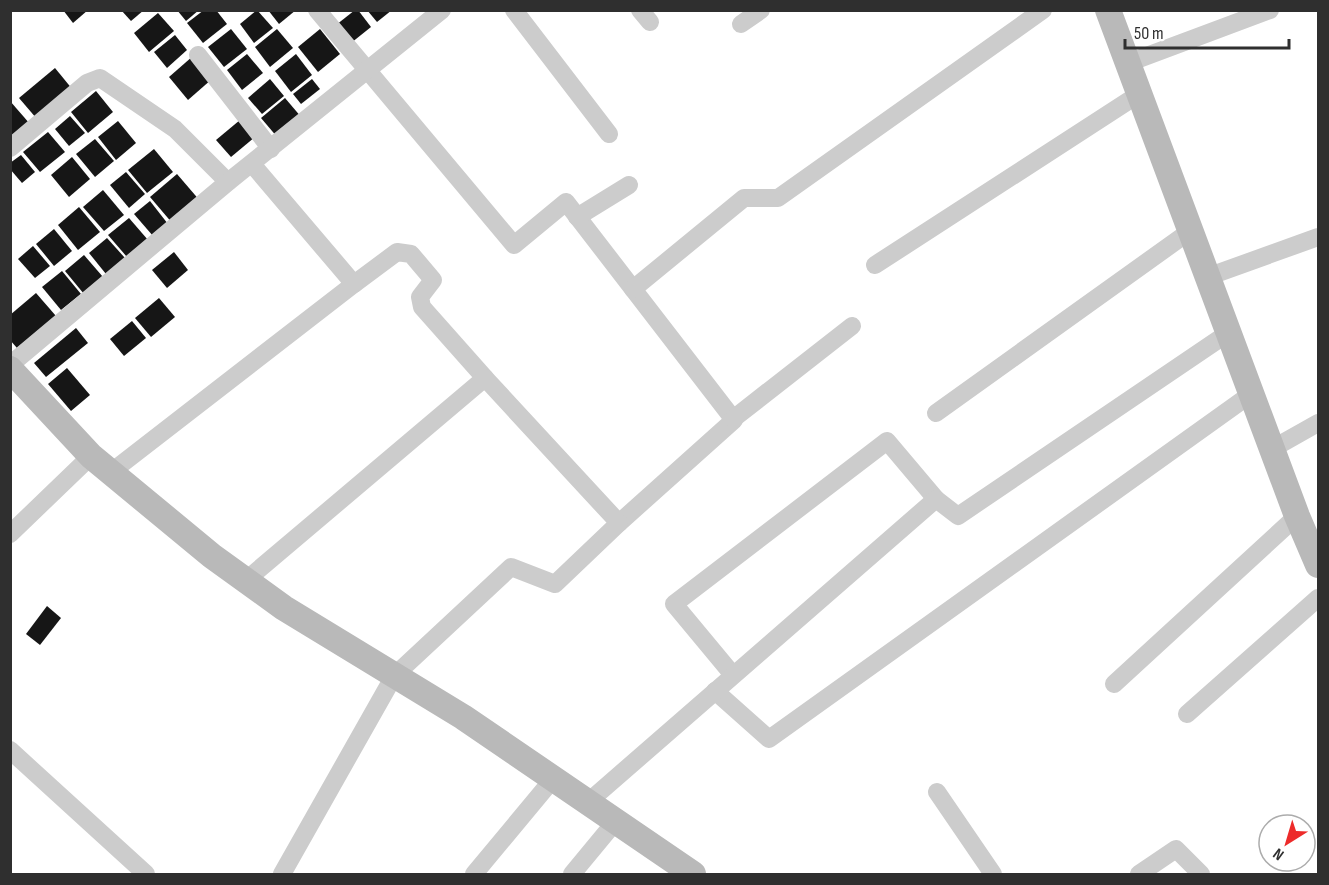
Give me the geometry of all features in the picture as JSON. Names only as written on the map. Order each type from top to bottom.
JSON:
[{"type":"street","points":[[317,10],[514,245],[566,202],[733,419]]},
{"type":"street","points":[[442,10],[272,149],[228,182],[10,367],[91,456],[245,581],[284,608],[463,717],[693,874]]},
{"type":"street","points":[[514,10],[609,134]]},
{"type":"street","points":[[633,289],[744,198],[778,198],[1043,10]]},
{"type":"street","points":[[1108,10],[1297,516],[1318,565]]},
{"type":"street","points":[[1128,63],[1270,10]]},
{"type":"street","points":[[198,55],[272,149]]},
{"type":"street","points":[[10,148],[87,83],[100,78],[175,129],[228,182]]},
{"type":"street","points":[[875,265],[1139,94]]},
{"type":"street","points":[[252,164],[354,284]]},
{"type":"street","points":[[577,217],[629,185]]},
{"type":"street","points":[[936,413],[1190,231]]},
{"type":"street","points":[[1208,277],[1318,237]]},
{"type":"street","points":[[110,473],[397,252],[411,254],[433,280],[420,297],[422,307],[619,523]]},
{"type":"street","points":[[282,874],[394,676],[511,567],[555,584],[733,419],[852,326]]},
{"type":"street","points":[[733,675],[674,604],[887,441],[936,499],[958,516],[1228,333]]},
{"type":"street","points":[[245,581],[485,378]]},
{"type":"street","points":[[715,691],[770,740],[1251,394]]},
{"type":"street","points":[[1272,449],[1318,423]]},
{"type":"street","points":[[10,534],[91,456]]},
{"type":"street","points":[[587,803],[936,499]]},
{"type":"street","points":[[1114,684],[1297,516]]},
{"type":"street","points":[[1186,714],[1318,598]]},
{"type":"street","points":[[10,750],[146,874]]},
{"type":"street","points":[[474,874],[553,779]]},
{"type":"street","points":[[937,792],[993,874]]},
{"type":"street","points":[[572,874],[615,822]]},
{"type":"street","points":[[1139,874],[1176,849],[1201,874]]},
{"type":"building","points":[[63,10],[88,10],[73,23]]},
{"type":"building","points":[[121,10],[144,10],[131,21]]},
{"type":"building","points":[[177,10],[199,10],[186,21]]},
{"type":"building","points":[[204,10],[216,10],[227,24],[203,43],[187,23]]},
{"type":"building","points":[[257,10],[273,28],[254,43],[240,24]]},
{"type":"building","points":[[268,10],[296,10],[279,24]]},
{"type":"building","points":[[358,10],[371,27],[351,43],[336,25]]},
{"type":"building","points":[[367,10],[392,10],[377,22]]},
{"type":"building","points":[[158,13],[174,31],[149,52],[134,33]]},
{"type":"building","points":[[231,29],[247,49],[224,67],[208,47]]},
{"type":"building","points":[[277,29],[293,48],[270,67],[255,47]]},
{"type":"building","points":[[320,29],[340,54],[318,72],[298,47]]},
{"type":"building","points":[[175,35],[187,50],[167,68],[154,52]]},
{"type":"building","points":[[247,54],[263,73],[242,90],[227,70]]},
{"type":"building","points":[[296,54],[312,75],[291,92],[275,71]]},
{"type":"building","points":[[193,56],[212,79],[188,100],[169,77]]},
{"type":"building","points":[[55,68],[73,90],[37,119],[19,98]]},
{"type":"building","points":[[270,79],[284,96],[262,114],[248,98]]},
{"type":"building","points":[[312,79],[320,89],[301,104],[293,94]]},
{"type":"building","points":[[96,91],[113,112],[88,133],[71,112]]},
{"type":"building","points":[[285,98],[302,118],[278,138],[261,118]]},
{"type":"building","points":[[10,101],[30,124],[10,141]]},
{"type":"building","points":[[70,116],[85,133],[69,146],[55,129]]},
{"type":"building","points":[[240,120],[255,137],[231,157],[216,140]]},
{"type":"building","points":[[118,121],[136,143],[116,160],[98,137]]},
{"type":"building","points":[[48,132],[65,152],[40,172],[23,152]]},
{"type":"building","points":[[95,139],[114,161],[95,177],[76,154]]},
{"type":"building","points":[[154,149],[173,172],[147,193],[128,170]]},
{"type":"building","points":[[21,155],[35,172],[22,183],[10,169],[10,163]]},
{"type":"building","points":[[72,157],[90,179],[69,197],[51,175]]},
{"type":"building","points":[[126,172],[145,194],[129,208],[110,185]]},
{"type":"building","points":[[177,174],[201,202],[173,224],[150,197]]},
{"type":"building","points":[[103,190],[124,215],[104,231],[83,207]]},
{"type":"building","points":[[150,201],[168,224],[153,236],[134,214]]},
{"type":"building","points":[[79,207],[100,232],[78,250],[58,225]]},
{"type":"building","points":[[129,218],[148,240],[127,257],[108,235]]},
{"type":"building","points":[[54,229],[72,251],[54,266],[36,244]]},
{"type":"building","points":[[107,238],[125,258],[106,274],[89,253]]},
{"type":"building","points":[[33,246],[50,266],[35,278],[18,259]]},
{"type":"building","points":[[174,252],[188,270],[167,288],[152,270]]},
{"type":"building","points":[[84,255],[103,277],[84,294],[65,271]]},
{"type":"building","points":[[62,271],[81,294],[61,310],[42,287]]},
{"type":"building","points":[[36,293],[56,316],[17,348],[10,340],[10,315]]},
{"type":"building","points":[[159,298],[175,317],[151,337],[135,318]]},
{"type":"building","points":[[132,321],[146,338],[124,356],[110,339]]},
{"type":"building","points":[[76,328],[88,343],[46,377],[34,363]]},
{"type":"building","points":[[67,368],[90,395],[71,411],[48,384]]},
{"type":"building","points":[[47,606],[61,618],[40,645],[26,634]]}]
